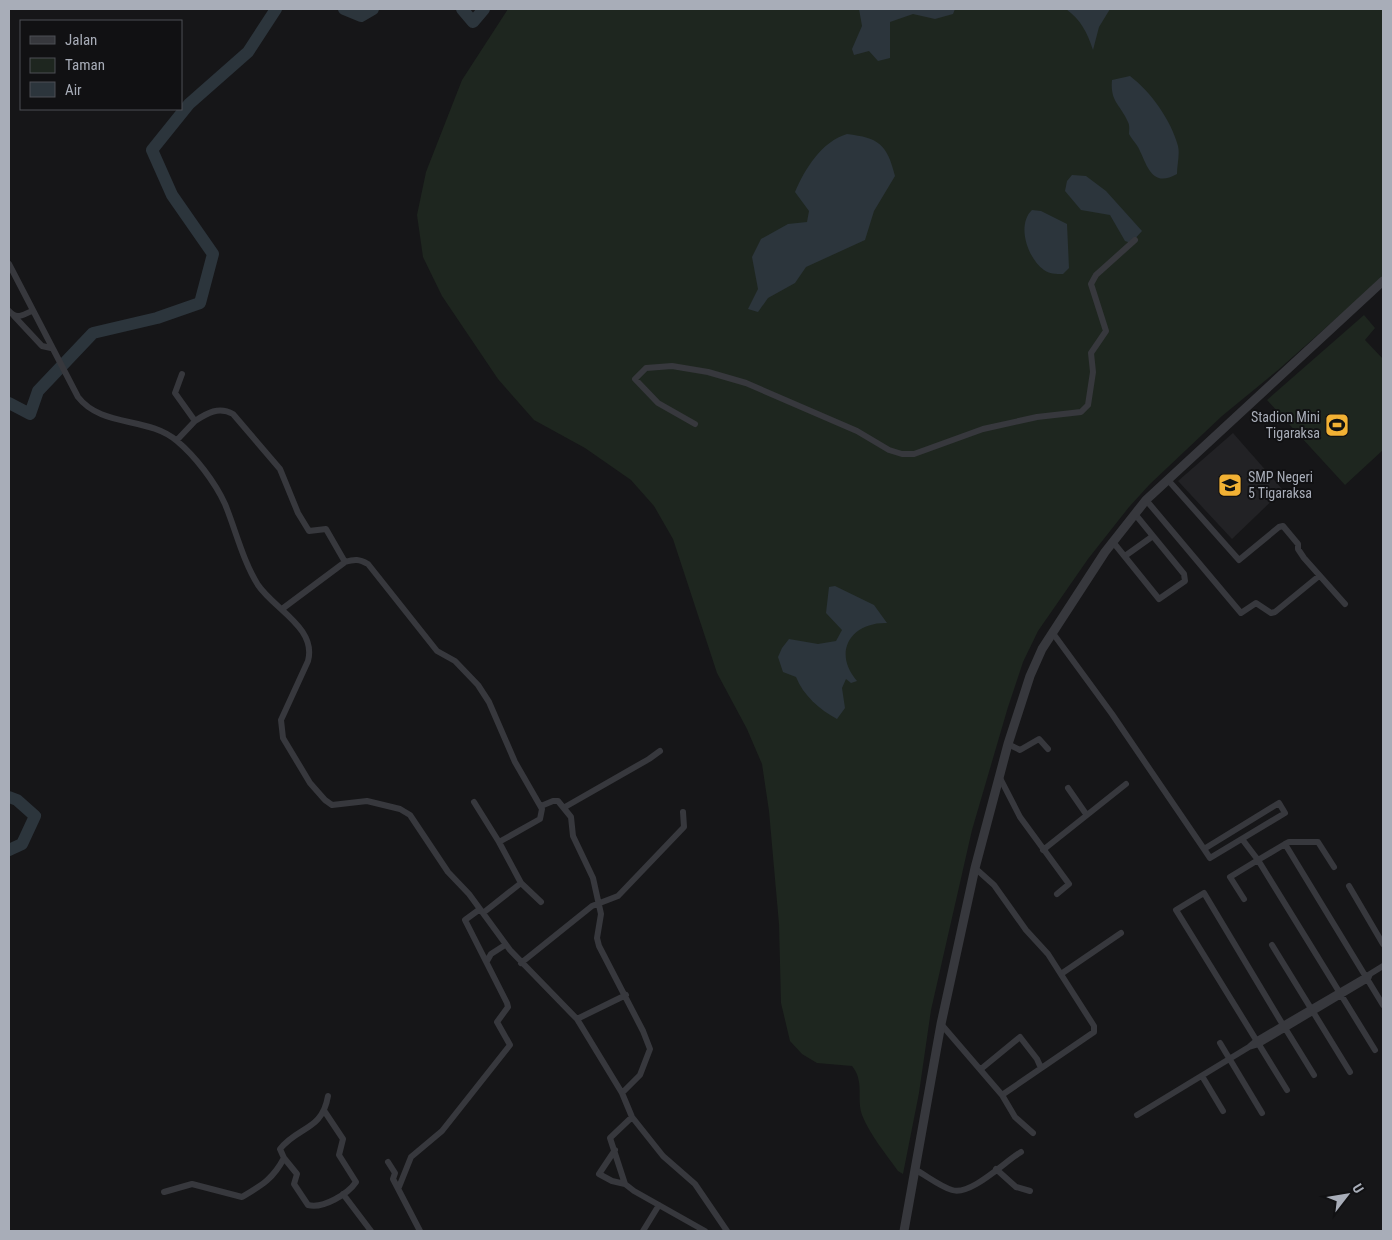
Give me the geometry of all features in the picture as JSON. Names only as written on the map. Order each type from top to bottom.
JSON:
[{"type":"street","points":[[695,424],[658,402],[635,379],[646,368],[672,366],[708,372],[763,390],[857,430],[889,450],[902,454],[914,454],[983,429],[1037,417],[1081,412],[1088,405],[1093,372],[1092,353],[1106,331],[1091,284],[1096,275],[1135,240]]},
{"type":"street","points":[[9,264],[78,398],[92,412],[152,428],[177,440],[217,490],[259,587],[282,609],[306,638],[311,652],[281,720],[283,738],[310,783],[332,805],[362,800],[405,811],[410,815],[448,872],[482,911],[506,945],[521,963],[577,1019],[622,1093],[632,1117],[663,1156],[695,1184],[727,1231]]},
{"type":"street","points":[[904,1231],[941,1024],[975,868],[1008,744],[1030,676],[1052,632],[1113,542],[1146,500],[1383,281]]},
{"type":"street","points":[[11,313],[18,317],[32,311]]},
{"type":"street","points":[[11,313],[42,346],[51,348]]},
{"type":"street","points":[[182,374],[175,393],[195,421]]},
{"type":"street","points":[[177,440],[195,421],[207,412],[223,410],[233,414],[280,469],[300,518],[309,531],[326,529],[345,562]]},
{"type":"street","points":[[1168,480],[1236,558],[1243,558],[1279,526],[1283,526],[1297,542],[1300,552],[1318,576],[1345,604]]},
{"type":"street","points":[[1146,500],[1241,613],[1256,603],[1271,613],[1275,612],[1318,576]]},
{"type":"street","points":[[1113,542],[1157,597],[1161,599],[1185,580],[1185,577],[1135,514]]},
{"type":"street","points":[[1125,556],[1153,536]]},
{"type":"street","points":[[282,609],[345,562],[356,559],[368,564],[437,651],[455,661],[478,685],[489,702],[515,762],[541,806],[540,819],[499,842]]},
{"type":"street","points":[[1052,632],[1112,714],[1210,858],[1284,813],[1278,803],[1204,849]]},
{"type":"street","points":[[1008,744],[1020,750],[1039,739],[1048,749]]},
{"type":"street","points":[[564,807],[660,751]]},
{"type":"street","points":[[1000,778],[1020,817],[1070,884],[1057,894]]},
{"type":"street","points":[[1043,850],[1126,784]]},
{"type":"street","points":[[1068,788],[1086,814]]},
{"type":"street","points":[[541,806],[553,801],[564,807],[571,817],[575,840],[589,867],[599,904],[601,914],[597,938],[599,946],[626,995],[650,1049],[640,1075],[622,1093]]},
{"type":"street","points":[[474,802],[499,842],[521,883],[541,902]]},
{"type":"street","points":[[521,963],[586,911],[618,896],[682,830],[685,824],[683,812]]},
{"type":"street","points":[[1242,839],[1258,860],[1375,1050]]},
{"type":"street","points":[[1244,900],[1230,877],[1289,842],[1318,842],[1334,867]]},
{"type":"street","points":[[1285,844],[1368,976],[1383,1005]]},
{"type":"street","points":[[975,868],[994,885],[1026,930],[1048,954],[1094,1026],[1094,1032],[1002,1095]]},
{"type":"street","points":[[399,1187],[411,1157],[442,1131],[510,1045],[498,1022],[508,1007],[507,1003],[465,920],[482,911],[521,883]]},
{"type":"street","points":[[1349,886],[1383,944]]},
{"type":"street","points":[[1287,1090],[1176,910],[1204,892],[1314,1075]]},
{"type":"street","points":[[1061,974],[1121,933]]},
{"type":"street","points":[[487,961],[491,954],[506,945]]},
{"type":"street","points":[[1272,945],[1350,1072]]},
{"type":"street","points":[[1137,1115],[1383,966]]},
{"type":"street","points":[[577,1019],[626,995]]},
{"type":"street","points":[[941,1024],[1002,1095],[1015,1117],[1033,1133]]},
{"type":"street","points":[[981,1069],[1020,1037],[1041,1068]]},
{"type":"street","points":[[1220,1043],[1262,1113]]},
{"type":"street","points":[[1202,1076],[1223,1110]]},
{"type":"street","points":[[325,1112],[343,1139],[338,1152],[356,1180],[355,1184],[343,1194],[318,1205],[308,1205],[294,1184],[297,1174],[280,1152],[282,1146],[325,1112],[328,1096]]},
{"type":"street","points":[[625,1184],[610,1138],[632,1117]]},
{"type":"street","points":[[615,1150],[599,1174],[612,1181],[625,1184],[705,1231]]},
{"type":"street","points":[[914,1169],[951,1190],[960,1191],[981,1182],[1021,1152]]},
{"type":"street","points":[[164,1192],[192,1184],[242,1197],[266,1183],[276,1173],[284,1158]]},
{"type":"street","points":[[388,1162],[395,1173],[393,1179],[399,1187],[417,1230]]},
{"type":"street","points":[[996,1169],[1016,1187],[1030,1191]]},
{"type":"street","points":[[343,1194],[371,1231]]},
{"type":"street","points":[[643,1231],[659,1205]]},
{"type":"shaded area","name":"SMP Negeri 5 Tigaraksa","points":[[1233,433],[1283,490],[1232,539],[1178,481]]},
{"type":"green space","points":[[508,9],[1383,9],[1383,277],[1278,370],[1222,416],[1150,484],[1129,507],[1088,559],[1038,631],[1023,662],[1008,707],[972,830],[931,1010],[919,1093],[903,1174],[898,1171],[883,1151],[865,1122],[860,1109],[858,1078],[852,1066],[817,1063],[802,1054],[790,1041],[781,1003],[779,924],[769,811],[762,764],[747,729],[717,673],[673,539],[654,506],[631,480],[585,448],[534,420],[498,379],[442,296],[423,257],[417,215],[426,172],[462,80]]},
{"type":"green space","name":"Stadion Mini Tigaraksa","points":[[1364,315],[1375,328],[1365,340],[1383,359],[1383,450],[1345,485],[1267,400]]},
{"type":"water","points":[[859,9],[955,9],[953,14],[935,19],[913,14],[890,22],[890,58],[878,61],[869,51],[854,55],[852,49],[862,26]]},
{"type":"water","points":[[1066,9],[1110,9],[1099,27],[1093,50],[1083,27]]},
{"type":"water","points":[[1130,76],[1153,98],[1175,136],[1179,149],[1177,174],[1168,178],[1156,177],[1147,167],[1138,147],[1129,134],[1128,122],[1114,98],[1112,80]]},
{"type":"water","points":[[847,134],[867,138],[880,144],[889,156],[895,176],[874,211],[865,240],[806,267],[795,283],[768,298],[758,312],[748,309],[758,289],[752,257],[761,239],[788,224],[807,222],[809,211],[795,192],[815,157],[829,143]]},
{"type":"water","points":[[1072,175],[1086,176],[1106,191],[1142,231],[1131,243],[1125,241],[1110,215],[1081,210],[1065,191],[1067,181]]},
{"type":"water","points":[[1032,210],[1041,211],[1067,224],[1069,268],[1063,274],[1050,273],[1044,270],[1038,265],[1029,250],[1026,242],[1025,224],[1027,216]]},
{"type":"water","points":[[835,586],[874,605],[887,623],[874,624],[864,628],[855,633],[849,641],[846,650],[846,660],[857,681],[851,683],[846,679],[842,688],[845,708],[837,719],[813,701],[803,690],[796,677],[783,672],[778,657],[789,639],[818,644],[836,641],[842,630],[826,613],[829,587]]},
{"type":"waterway","points":[[9,403],[30,414],[38,391],[93,333],[157,318],[200,303],[213,254],[172,195],[152,150],[189,104],[248,52],[276,9]]},
{"type":"waterway","points":[[344,9],[361,16],[373,9]]},
{"type":"waterway","points":[[462,9],[473,22],[484,9]]},
{"type":"waterway","points":[[9,797],[17,800],[35,816],[22,844],[9,850]]},
{"type":"place","name":"Stadion Mini Tigaraksa","points":[[1337,425]]},
{"type":"place","name":"SMP Negeri 5 Tigaraksa","points":[[1230,485]]}]
